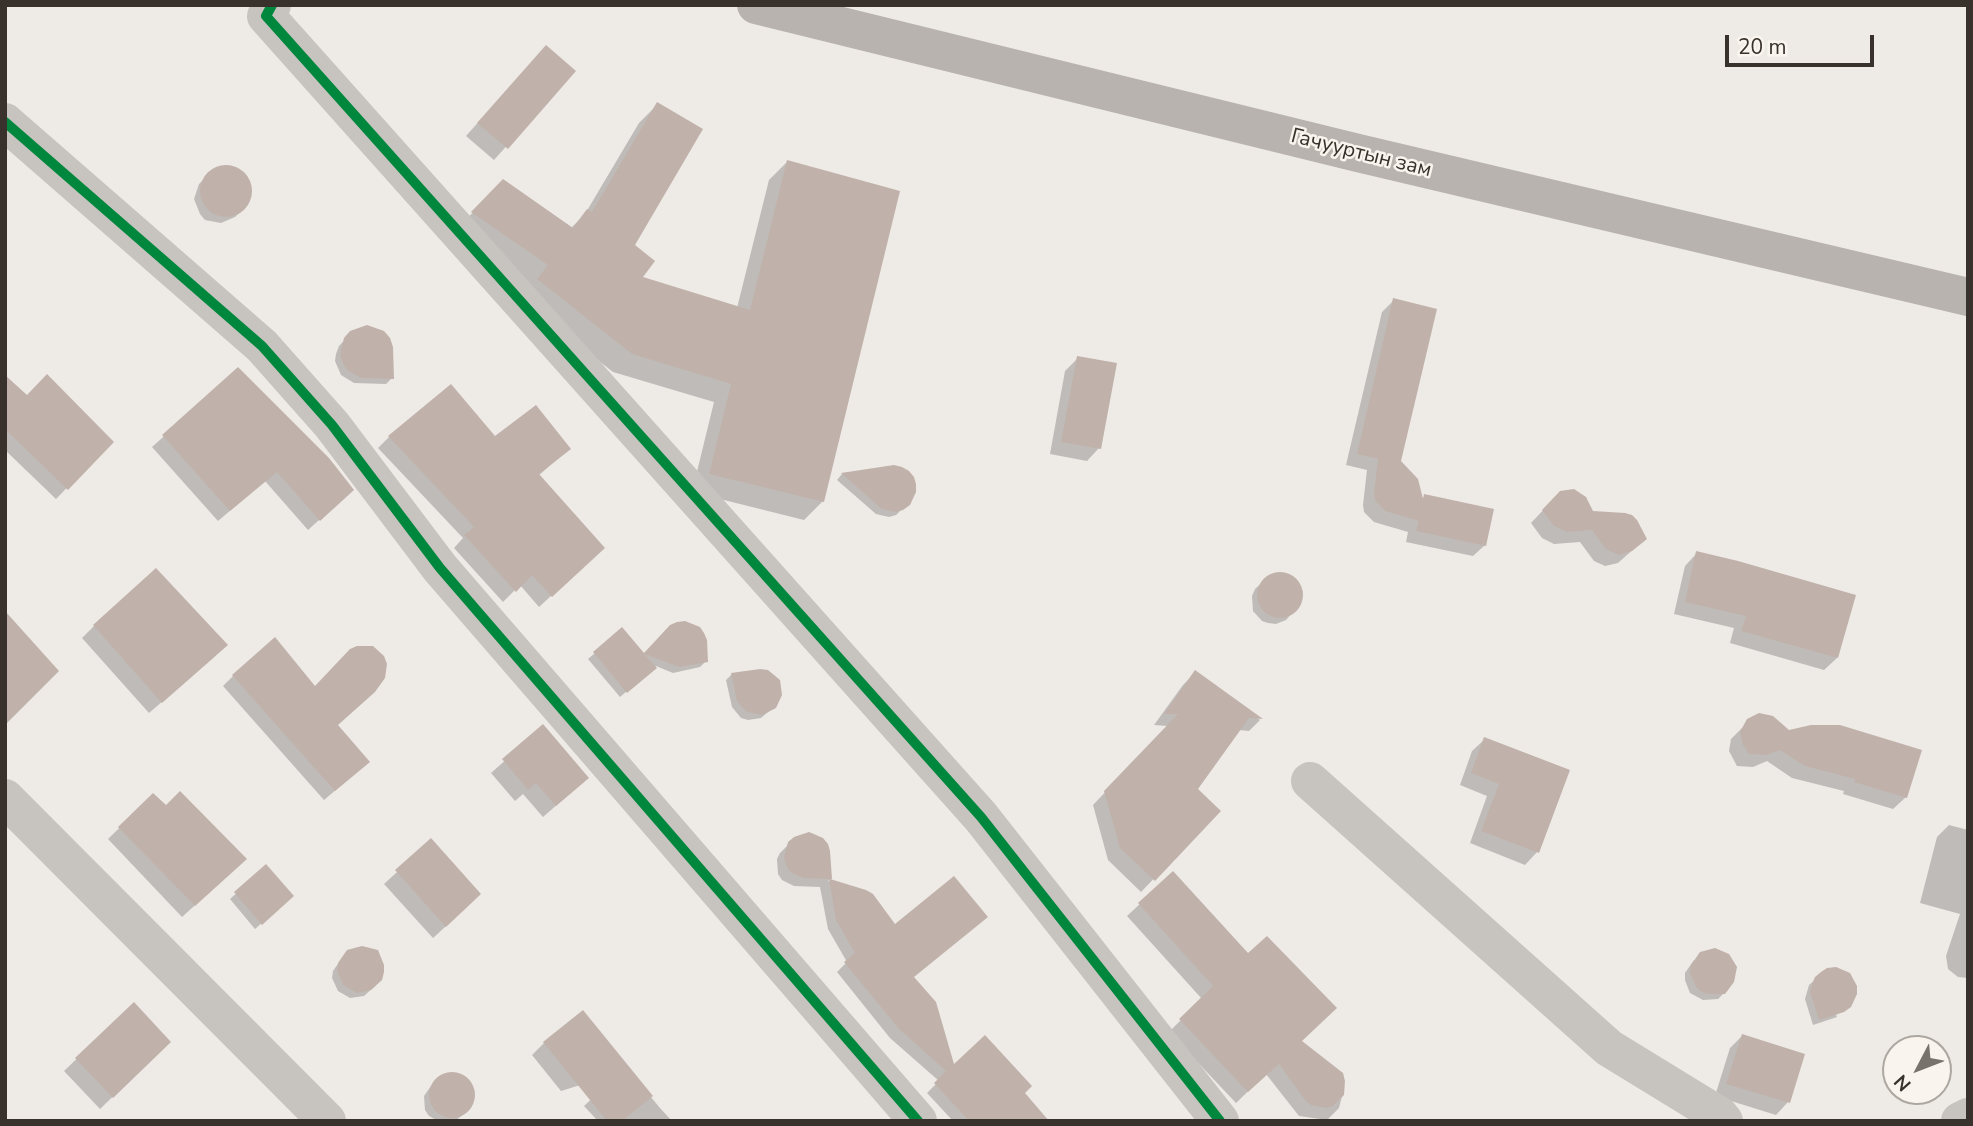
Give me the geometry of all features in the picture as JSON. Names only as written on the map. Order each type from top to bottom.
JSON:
[{"type":"main road","name":"Гачууртын зам","points":[[756,5],[1344,150],[1968,298]]},
{"type":"street","points":[[272,5],[266,16],[981,817],[1220,1121]]},
{"type":"street","points":[[5,122],[262,346],[332,425],[440,568],[918,1121]]},
{"type":"street","points":[[1310,781],[1609,1048],[1724,1121]]},
{"type":"street","points":[[5,798],[327,1121]]},
{"type":"street","points":[[1961,1121],[1968,1116]]},
{"type":"building","points":[[546,45],[576,71],[508,149],[477,123]]},
{"type":"building","points":[[657,102],[703,129],[635,245],[655,261],[643,277],[750,310],[787,160],[900,191],[824,502],[709,474],[731,384],[632,354],[537,279],[548,265],[471,212],[503,179],[573,228],[587,209],[592,212]]},
{"type":"building","points":[[226,165],[245,172],[252,191],[245,210],[226,217],[207,210],[200,191],[207,172]]},
{"type":"building","points":[[1393,298],[1437,309],[1401,461],[1418,479],[1423,499],[1424,494],[1494,509],[1486,546],[1416,531],[1419,521],[1385,511],[1375,500],[1378,459],[1357,454]]},
{"type":"building","points":[[367,325],[384,331],[390,338],[393,347],[394,379],[361,378],[347,370],[343,363],[340,355],[344,338],[350,331]]},
{"type":"building","points":[[1077,356],[1117,363],[1101,449],[1061,442]]},
{"type":"building","points":[[238,367],[329,458],[354,490],[320,521],[277,472],[230,511],[162,435]]},
{"type":"building","points":[[47,374],[114,442],[68,490],[5,429],[5,375],[27,395]]},
{"type":"building","points":[[451,384],[495,436],[536,405],[571,449],[539,474],[605,548],[552,597],[532,575],[516,592],[464,535],[474,527],[388,436]]},
{"type":"building","points":[[894,465],[909,471],[916,484],[916,492],[910,505],[896,512],[882,509],[841,473]]},
{"type":"building","points":[[1574,489],[1586,497],[1593,511],[1632,515],[1647,539],[1632,551],[1619,555],[1606,549],[1592,530],[1567,532],[1554,526],[1542,510],[1560,491]]},
{"type":"building","points":[[1696,551],[1856,595],[1838,658],[1741,631],[1746,616],[1685,602]]},
{"type":"building","points":[[156,568],[228,645],[162,703],[93,625]]},
{"type":"building","points":[[1280,572],[1296,579],[1303,595],[1296,611],[1280,618],[1264,611],[1257,595],[1264,579]]},
{"type":"building","points":[[5,611],[59,671],[5,725]]},
{"type":"building","points":[[685,621],[700,627],[704,633],[708,662],[679,667],[644,654],[657,668],[627,693],[593,652],[622,627],[644,653],[670,625]]},
{"type":"building","points":[[275,637],[315,686],[350,649],[373,646],[384,656],[387,664],[385,678],[375,692],[338,725],[370,762],[335,791],[232,675]]},
{"type":"building","points":[[768,670],[780,680],[782,695],[776,708],[762,715],[747,712],[737,701],[731,673]]},
{"type":"building","points":[[1195,670],[1263,719],[1249,718],[1198,789],[1221,811],[1155,881],[1120,848],[1104,791],[1178,714],[1164,714]]},
{"type":"building","points":[[1759,713],[1773,716],[1789,730],[1811,725],[1840,725],[1922,750],[1907,798],[1854,782],[1855,779],[1805,766],[1780,750],[1767,755],[1749,754],[1743,745],[1740,732],[1747,719]]},
{"type":"building","points":[[543,724],[589,778],[556,806],[536,783],[528,790],[502,759]]},
{"type":"building","points":[[1484,737],[1570,770],[1539,853],[1481,831],[1499,784],[1471,773]]},
{"type":"building","points":[[180,791],[247,859],[195,906],[118,827],[153,793],[166,805]]},
{"type":"building","points":[[809,832],[823,838],[828,844],[830,879],[873,894],[895,924],[954,876],[988,917],[914,977],[936,1002],[954,1064],[985,1035],[1032,1086],[1025,1093],[1049,1121],[969,1121],[934,1083],[946,1071],[899,1029],[844,962],[855,953],[836,920],[829,879],[803,878],[790,872],[786,865],[784,857],[788,842]]},
{"type":"building","points":[[431,838],[481,894],[446,927],[395,870]]},
{"type":"building","points":[[266,864],[294,896],[262,925],[234,892]]},
{"type":"building","points":[[1173,871],[1248,953],[1267,936],[1337,1008],[1302,1041],[1343,1073],[1344,1095],[1333,1106],[1326,1108],[1311,1105],[1279,1064],[1248,1092],[1179,1019],[1213,986],[1138,903]]},
{"type":"building","points":[[362,946],[378,950],[384,972],[382,980],[371,990],[357,993],[343,985],[337,971],[338,963],[347,950]]},
{"type":"building","points":[[1715,948],[1729,954],[1737,967],[1734,982],[1725,994],[1702,992],[1696,987],[1690,973],[1691,965],[1700,952]]},
{"type":"building","points":[[1836,967],[1850,973],[1857,986],[1857,994],[1851,1007],[1844,1012],[1819,1020],[1810,992],[1812,984],[1821,972]]},
{"type":"building","points":[[134,1002],[171,1042],[113,1098],[75,1058]]},
{"type":"building","points":[[583,1010],[653,1096],[622,1121],[607,1121],[543,1042]]},
{"type":"building","points":[[1742,1034],[1805,1054],[1790,1103],[1726,1084]]},
{"type":"building","points":[[452,1072],[468,1079],[475,1095],[468,1111],[452,1118],[436,1111],[429,1095],[436,1079]]},
{"type":"cycle path","points":[[272,5],[266,16],[981,817],[1220,1121]]},
{"type":"cycle path","points":[[5,122],[262,346],[332,425],[440,568],[918,1121]]}]
